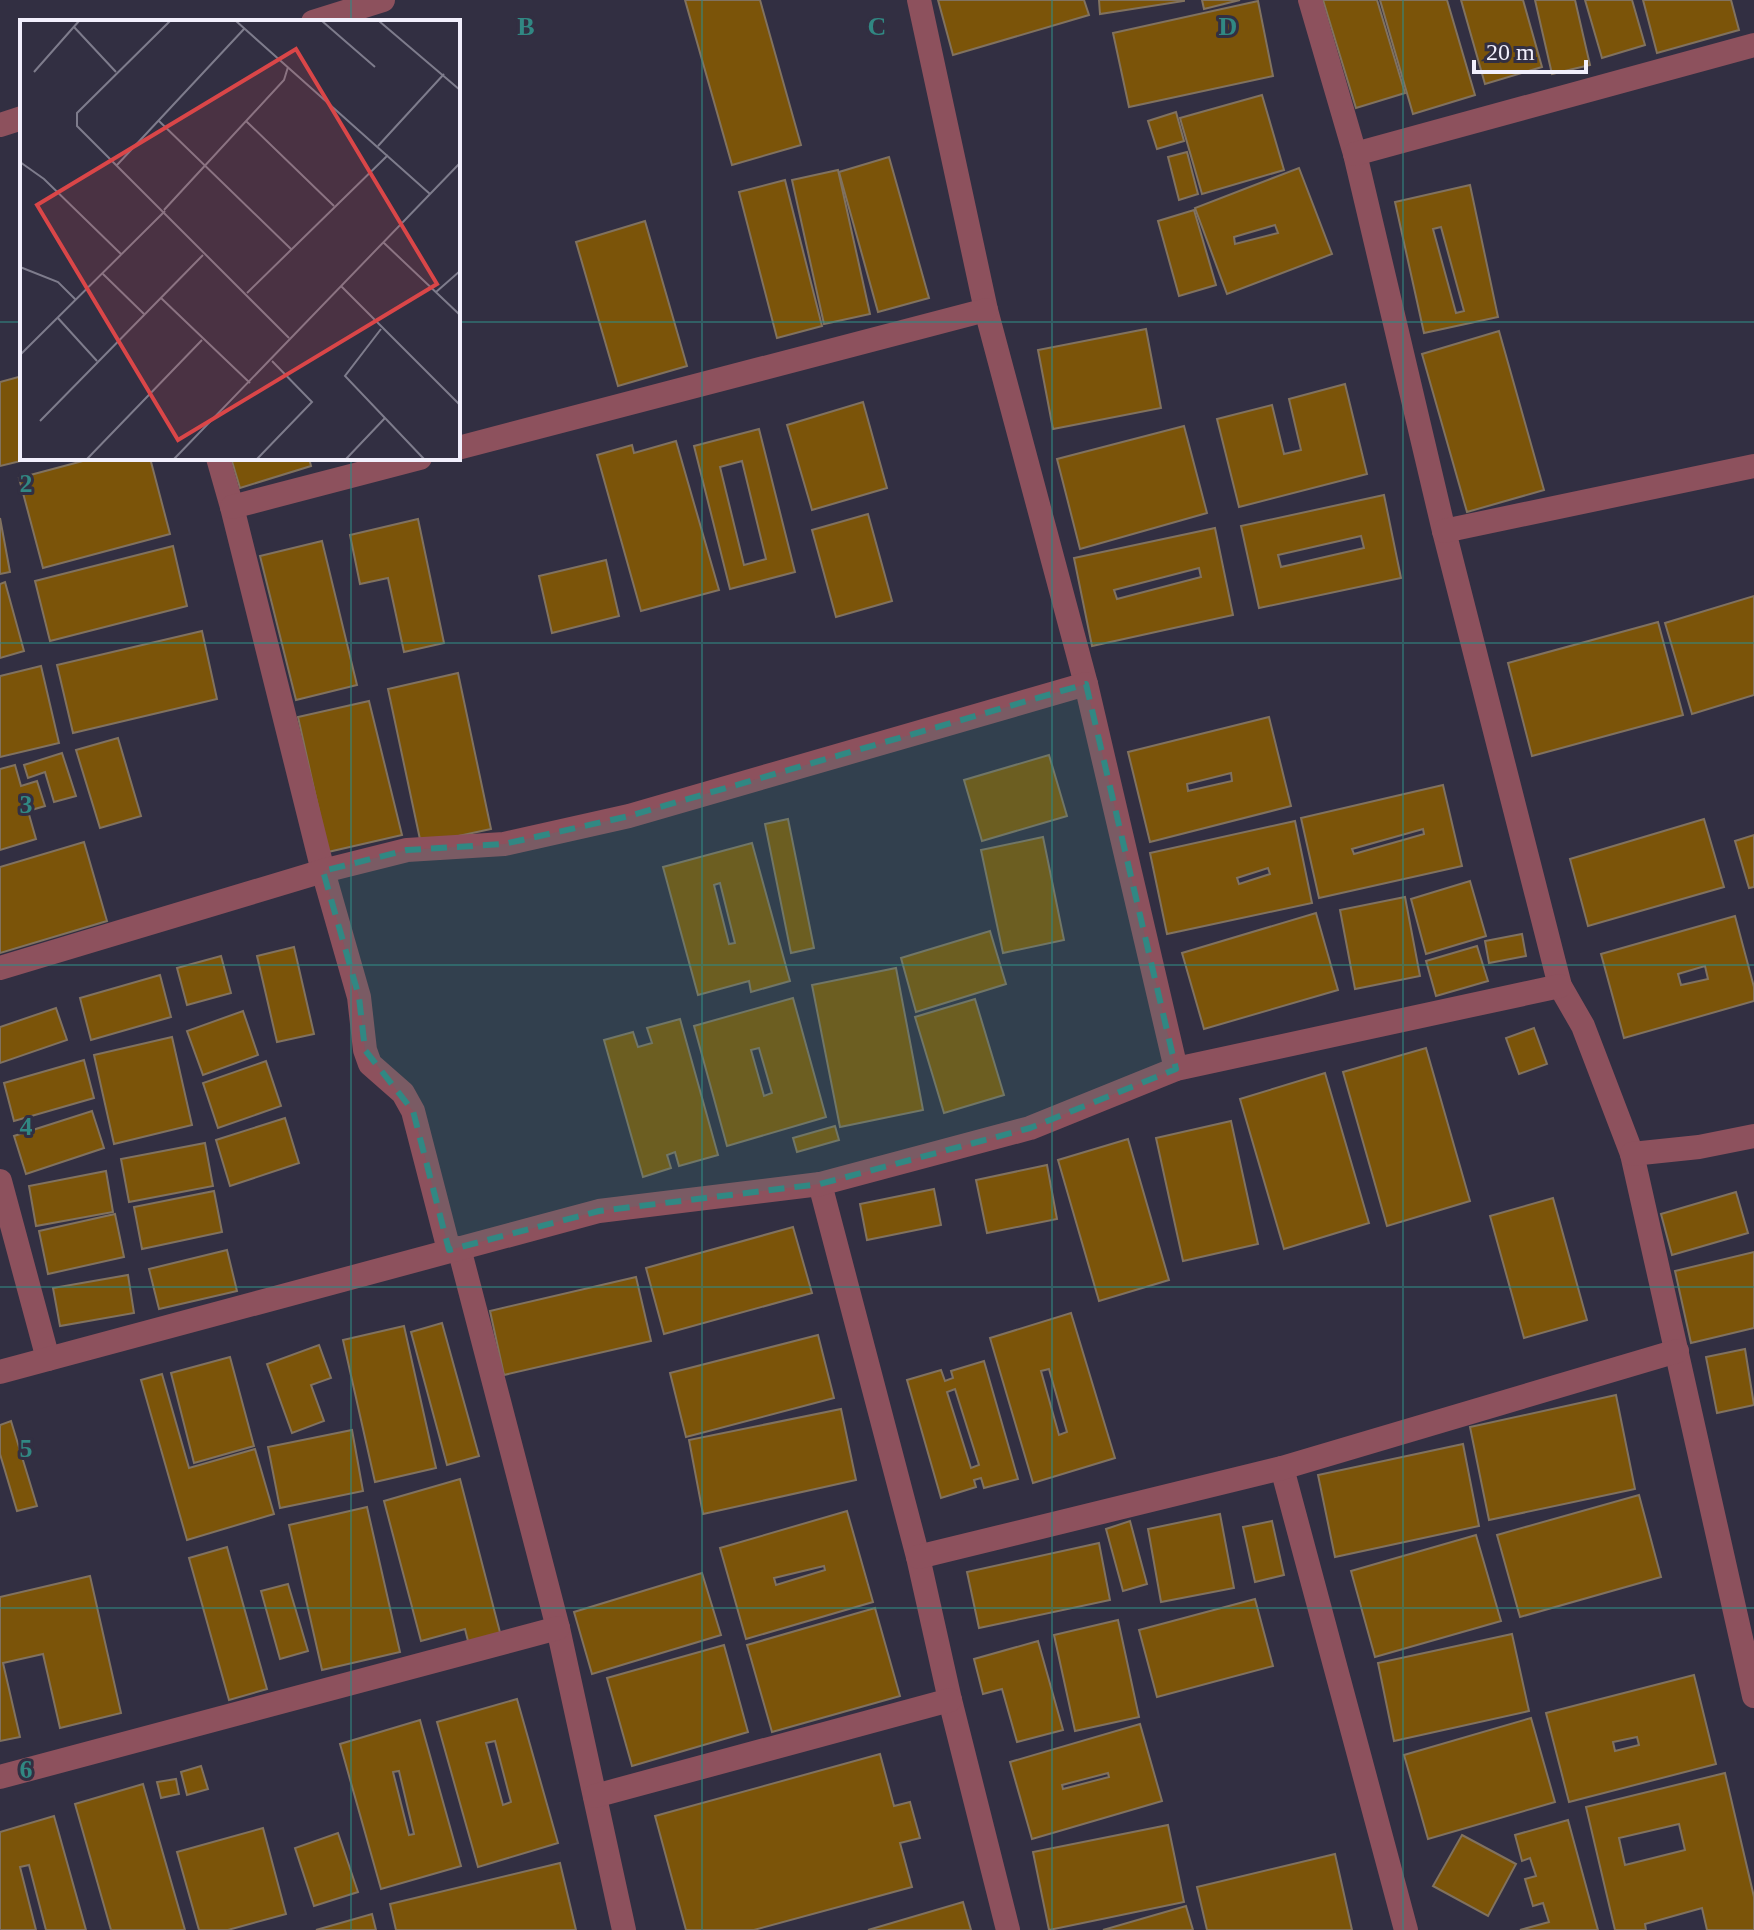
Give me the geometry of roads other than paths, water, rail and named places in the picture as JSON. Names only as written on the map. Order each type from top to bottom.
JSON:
[{"type":"street","points":[[319,20],[383,0]]},
{"type":"street","points":[[919,0],[986,310],[1086,684],[1176,1069]]},
{"type":"street","points":[[1310,0],[1355,154],[1444,531],[1560,986],[1583,1026],[1632,1154],[1754,1696]]},
{"type":"street","points":[[1355,154],[1754,45]]},
{"type":"street","points":[[0,125],[20,119]]},
{"type":"street","points":[[460,447],[986,310]]},
{"type":"street","points":[[219,460],[323,871],[359,997],[365,1050],[370,1064],[403,1093],[413,1111],[454,1249],[558,1628],[624,1930]]},
{"type":"street","points":[[232,507],[412,460]]},
{"type":"street","points":[[1444,531],[1754,466]]},
{"type":"street","points":[[0,968],[323,871],[407,850],[504,844],[629,816],[1086,684]]},
{"type":"street","points":[[0,1372],[599,1211],[820,1184],[1030,1128],[1176,1069],[1560,986]]},
{"type":"street","points":[[1632,1154],[1699,1147],[1754,1136]]},
{"type":"street","points":[[0,1181],[48,1359]]},
{"type":"street","points":[[820,1184],[918,1557],[950,1700],[1008,1930]]},
{"type":"street","points":[[918,1557],[1282,1468],[1677,1351]]},
{"type":"street","points":[[1282,1468],[1406,1930]]},
{"type":"street","points":[[0,1777],[558,1628]]},
{"type":"street","points":[[595,1796],[950,1700]]}]
